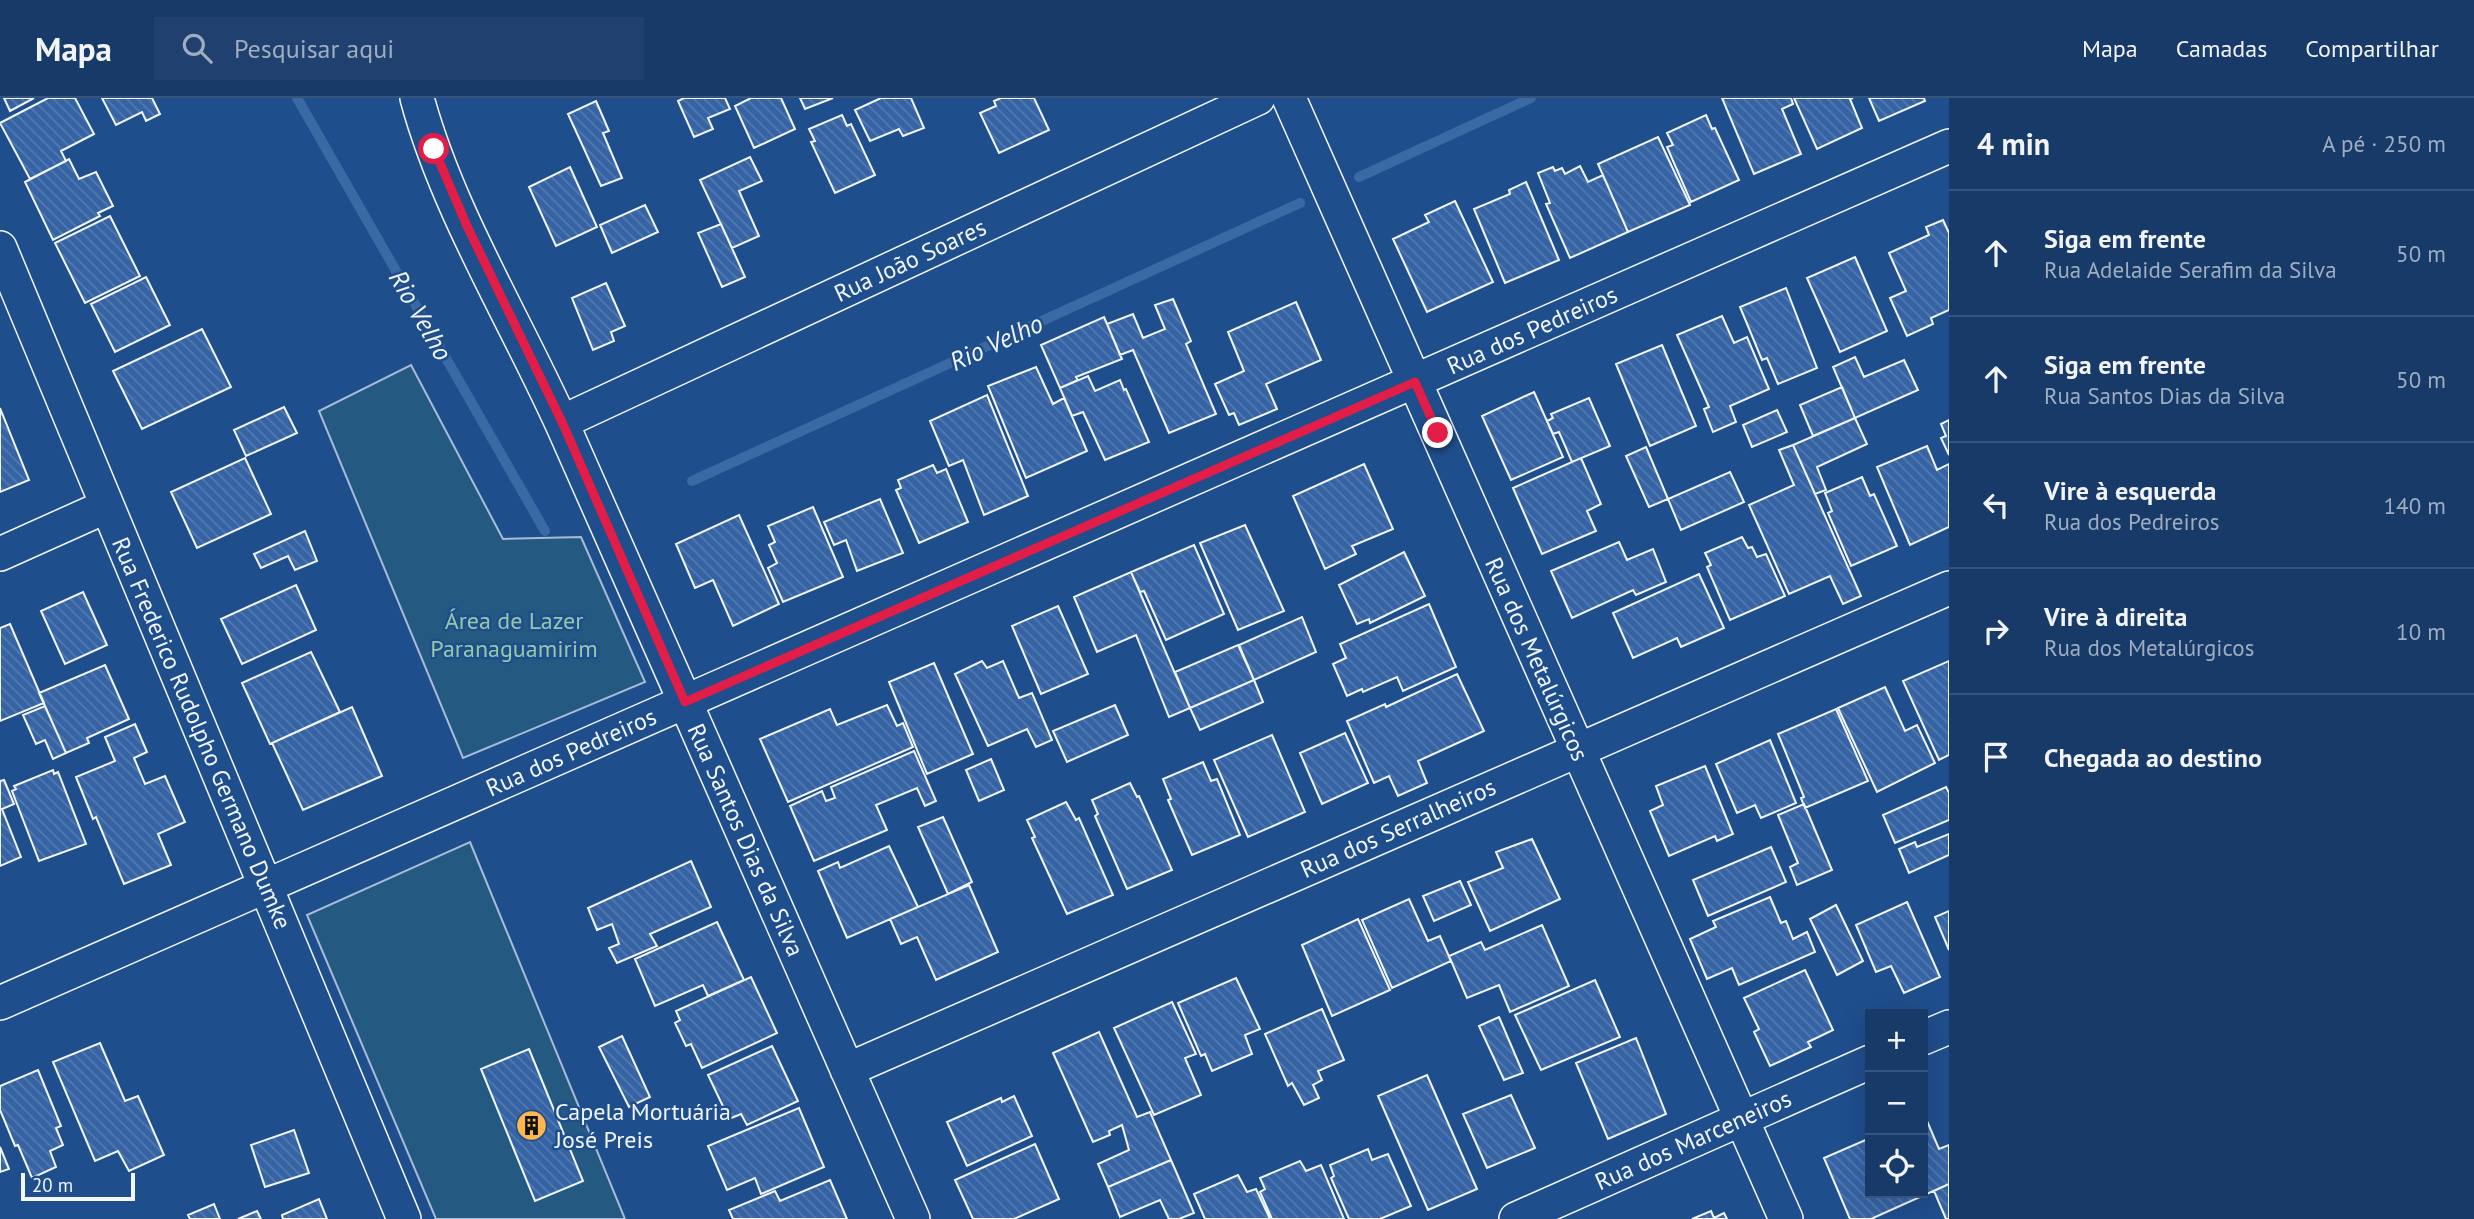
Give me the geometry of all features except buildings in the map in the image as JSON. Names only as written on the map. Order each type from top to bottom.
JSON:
[{"type":"street","name":"Rua João Soares","points":[[562,422],[1258,98]]},
{"type":"street","name":"Rua dos Metalúrgicos","points":[[1289,98],[1786,1219]]},
{"type":"street","name":"Rua Santos Dias da Silva","points":[[420,99],[434,149],[467,226],[562,422],[913,1219]]},
{"type":"street","name":"Rua dos Pedreiros","points":[[0,1003],[1949,146]]},
{"type":"street","name":"Rua Frederico Rudolpho Germano Dumke","points":[[0,248],[404,1219]]},
{"type":"street","points":[[0,554],[107,506]]},
{"type":"street","name":"Rua dos Serralheiros","points":[[847,1070],[1949,587]]},
{"type":"street","points":[[1928,1036],[1949,1027]]},
{"type":"street","name":"Rua dos Marceneiros","points":[[1516,1219],[1865,1064]]},
{"type":"green space","name":"Área de Lazer Paranaguamirim","points":[[411,365],[503,539],[581,537],[645,682],[463,758],[319,411]]},
{"type":"green space","points":[[470,842],[625,1219],[436,1219],[307,915]]},
{"type":"waterway","name":"Rio Velho","points":[[297,98],[545,531]]},
{"type":"waterway","name":"Rio Velho","points":[[1359,177],[1531,98]]},
{"type":"waterway","name":"Rio Velho","points":[[692,481],[1300,203]]},
{"type":"place","name":"Capela Mortuária José Preis","points":[[532,1125]]},
{"type":"route","points":[[434,149],[467,226],[562,422],[685,702],[1415,382],[1438,433]]}]
